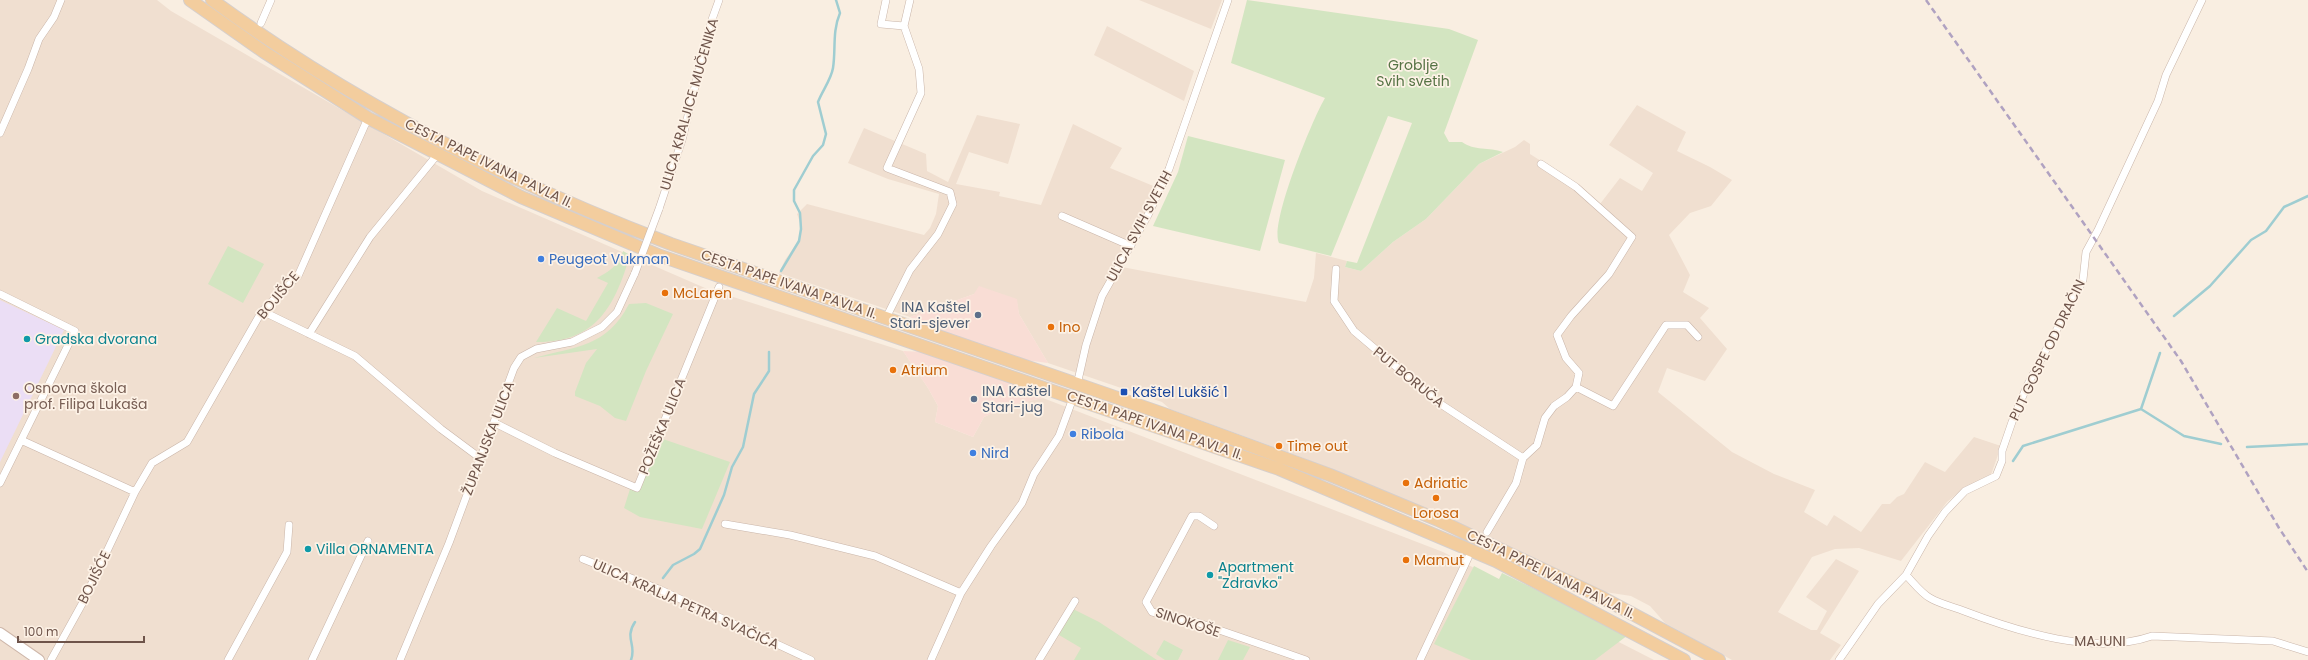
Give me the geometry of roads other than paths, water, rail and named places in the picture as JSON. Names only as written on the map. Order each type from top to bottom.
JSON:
[{"type":"main road","name":"CESTA PAPE IVANA PAVLA II.","points":[[190,0],[264,52],[368,118],[437,155],[521,197],[620,240],[1279,469],[1496,561],[1684,660]]},
{"type":"main road","name":"CESTA PAPE IVANA PAVLA II.","points":[[212,0],[286,51],[357,95],[445,144],[517,180],[665,242],[1164,414],[1330,475],[1438,520],[1599,596],[1719,660]]},
{"type":"main road","points":[[0,632],[39,660]]},
{"type":"street","points":[[0,133],[28,69],[39,39],[54,18],[61,0]]},
{"type":"street","points":[[261,23],[271,0]]},
{"type":"street","name":"ULICA KRALJICE MUČENIKA","points":[[635,273],[659,209],[682,140],[710,25],[719,0]]},
{"type":"street","points":[[886,0],[881,24],[904,26]]},
{"type":"street","points":[[886,318],[910,270],[938,234],[953,204],[950,192],[886,168],[921,93],[919,69],[904,26],[910,0]]},
{"type":"street","name":"ULICA SVIH SVETIH","points":[[1077,385],[1086,345],[1102,296],[1131,246],[1169,169],[1228,0]]},
{"type":"street","name":"PUT GOSPE OD DRAČIN","points":[[1839,660],[1878,604],[1906,575],[1928,536],[1945,512],[1965,492],[1996,476],[2012,422],[2027,386],[2083,280],[2089,244],[2098,230],[2158,101],[2166,75],[2202,0]]},
{"type":"street","name":"BOJIŠĆE","points":[[51,660],[82,604],[135,492],[152,463],[187,442],[262,311],[298,276],[368,118]]},
{"type":"street","points":[[309,334],[370,237],[437,155]]},
{"type":"street","points":[[1487,532],[1516,483],[1523,458],[1537,445],[1545,418],[1554,406],[1566,397],[1576,386],[1579,373],[1566,358],[1557,335],[1571,316],[1610,274],[1632,236],[1576,187],[1541,164]]},
{"type":"street","points":[[1062,216],[1131,246]]},
{"type":"street","name":"PUT BORUČA","points":[[1336,269],[1334,301],[1354,331],[1439,403],[1523,458]]},
{"type":"street","name":"ŽUPANJSKA ULICA","points":[[400,660],[449,543],[480,458],[495,423],[514,368],[521,357],[536,348],[572,342],[602,327],[617,312],[635,273]]},
{"type":"street","name":"POŽEŠKA ULICA","points":[[495,423],[556,453],[637,488],[719,287]]},
{"type":"street","points":[[0,294],[75,331],[22,440],[2,473],[0,483]]},
{"type":"street","points":[[262,311],[355,356],[441,429],[480,458]]},
{"type":"street","points":[[1576,386],[1613,406],[1666,325],[1687,325],[1698,337]]},
{"type":"street","points":[[931,660],[961,593],[991,546],[1022,503],[1034,474],[1059,436],[1073,398]]},
{"type":"street","points":[[22,440],[135,492]]},
{"type":"street","name":"SINOKOŠE","points":[[1214,526],[1199,516],[1192,516],[1146,602],[1152,612],[1199,623],[1306,660]]},
{"type":"street","points":[[725,524],[790,535],[874,556],[961,593]]},
{"type":"street","points":[[228,660],[287,552],[289,525]]},
{"type":"street","points":[[312,660],[368,541]]},
{"type":"street","points":[[1420,660],[1468,558]]},
{"type":"street","name":"ULICA KRALJA PETRA SVAČIĆA","points":[[583,559],[662,590],[811,660]]},
{"type":"street","name":"MAJUNI","points":[[1906,575],[1930,598],[1984,619],[2072,642],[2094,644],[2137,641],[2152,636],[2273,641],[2308,652]]},
{"type":"street","points":[[1039,660],[1075,601]]},
{"type":"waterway","points":[[781,271],[799,241],[801,229],[800,213],[794,201],[794,190],[813,156],[823,145],[826,134],[818,102],[833,68],[835,34],[840,13],[836,0]]},
{"type":"waterway","points":[[2174,316],[2210,286],[2251,240],[2266,231],[2284,207],[2308,196]]},
{"type":"waterway","points":[[663,578],[673,565],[694,554],[700,549],[724,495],[732,467],[743,447],[754,394],[769,371],[769,352]]},
{"type":"waterway","points":[[2141,409],[2160,353]]},
{"type":"waterway","points":[[2013,461],[2023,446],[2141,409],[2184,436],[2221,444]]},
{"type":"waterway","points":[[2247,447],[2308,444]]},
{"type":"waterway","points":[[631,660],[633,650],[630,637],[635,622]]},
{"type":"railway","points":[[1926,0],[2181,361],[2279,528],[2308,572]]},
{"type":"place","name":"Peugeot Vukman","points":[[541,259]]},
{"type":"place","name":"McLaren","points":[[665,293]]},
{"type":"place","name":"INA Kaštel Stari-sjever","points":[[978,315]]},
{"type":"place","name":"Ino","points":[[1051,327]]},
{"type":"place","name":"Gradska dvorana","points":[[27,339]]},
{"type":"place","name":"Atrium","points":[[893,370]]},
{"type":"place","name":"Kaštel Lukšić 1","points":[[1124,392]]},
{"type":"place","name":"Osnovna škola prof. Filipa Lukaša","points":[[16,396]]},
{"type":"place","name":"INA Kaštel Stari-jug","points":[[974,399]]},
{"type":"place","name":"Ribola","points":[[1073,434]]},
{"type":"place","name":"Time out","points":[[1279,446]]},
{"type":"place","name":"Nird","points":[[973,453]]},
{"type":"place","name":"Adriatic","points":[[1406,483]]},
{"type":"place","name":"Lorosa","points":[[1436,498]]},
{"type":"place","name":"Villa ORNAMENTA","points":[[308,549]]},
{"type":"place","name":"Mamut","points":[[1406,560]]},
{"type":"place","name":"Apartment \"Zdravko\"","points":[[1210,575]]},
{"type":"park label","name":"Groblje Svih svetih","points":[[1413,74]]}]
